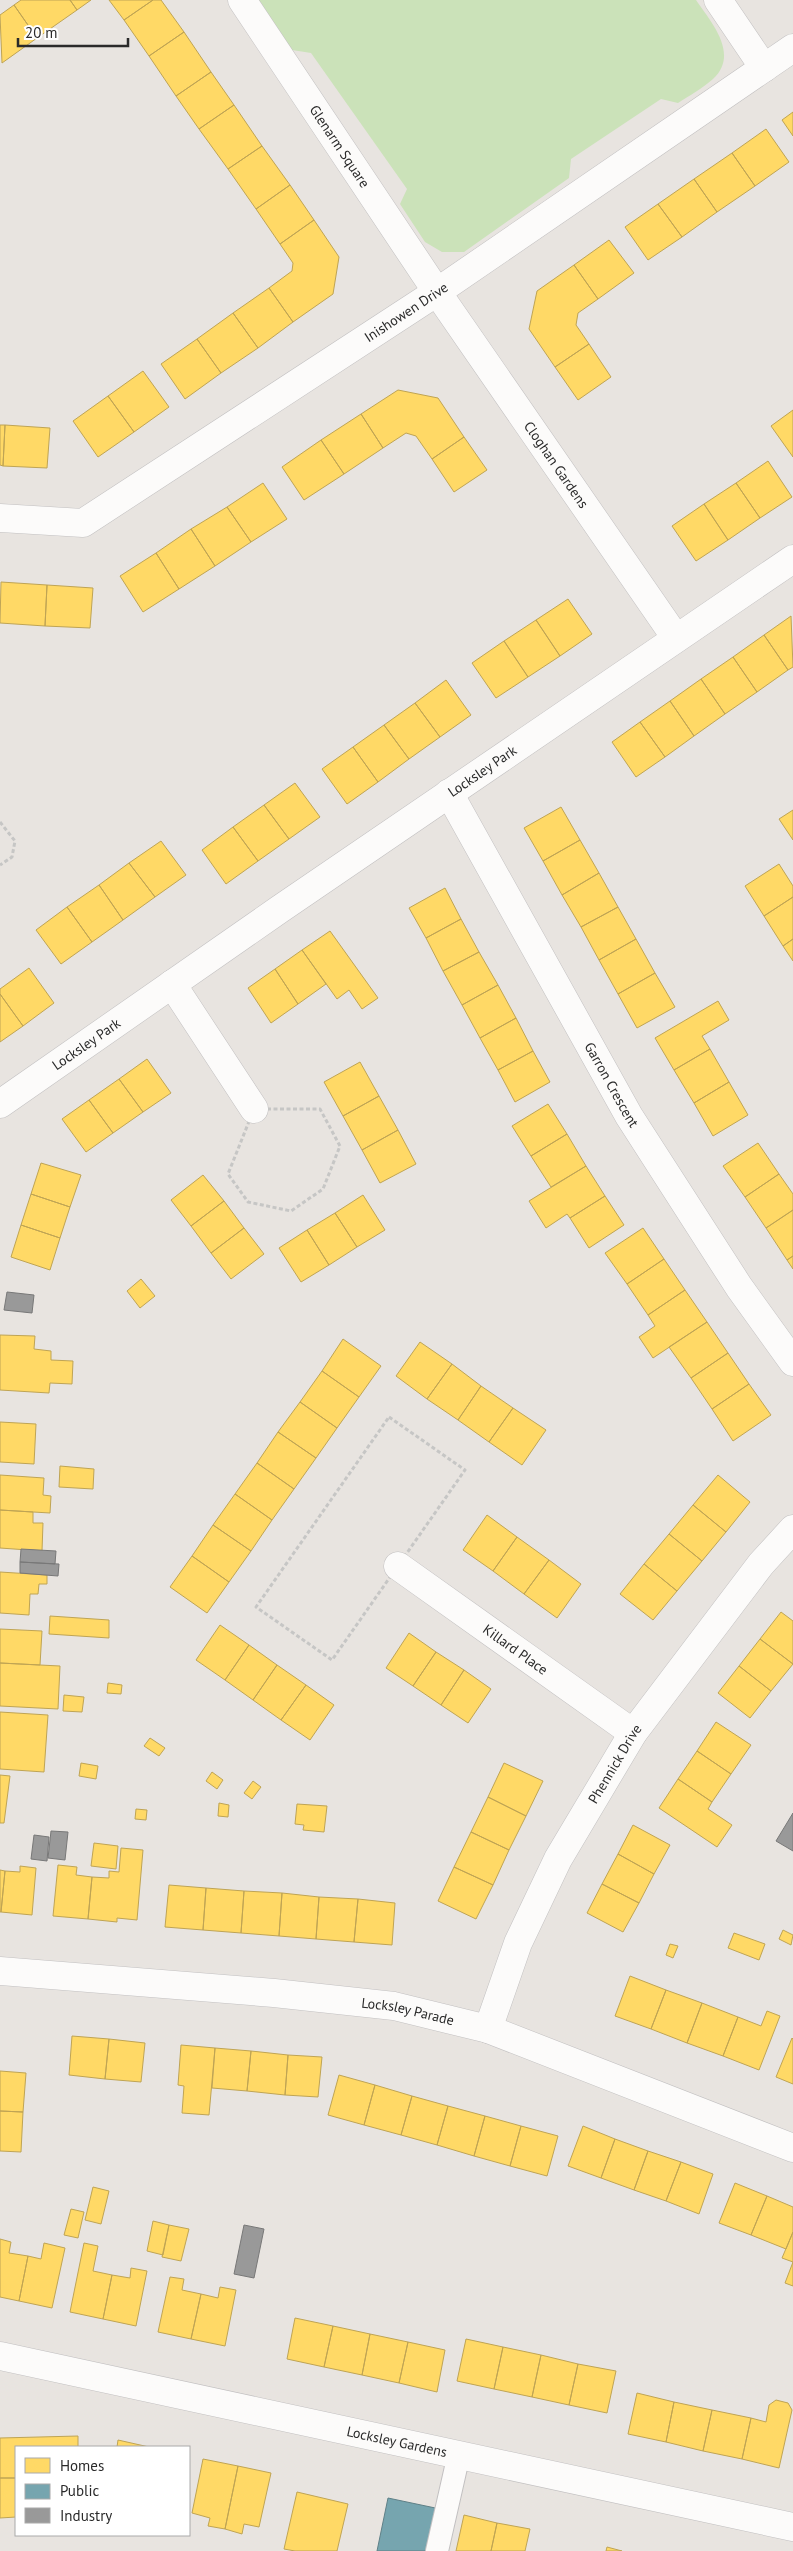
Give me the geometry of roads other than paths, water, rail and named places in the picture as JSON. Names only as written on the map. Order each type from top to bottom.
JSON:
[{"type":"street","name":"Glenarm Square","points":[[242,0],[437,292]]},
{"type":"street","points":[[718,0],[764,68]]},
{"type":"street","name":"Inishowen Drive","points":[[0,518],[83,523],[437,292],[793,48]]},
{"type":"street","name":"Cloghan Gardens","points":[[437,292],[676,638]]},
{"type":"street","name":"Locksley Park","points":[[0,1104],[449,793],[793,559]]},
{"type":"street","name":"Garron Crescent","points":[[449,793],[629,1116],[739,1287],[793,1362]]},
{"type":"street","points":[[172,984],[254,1108]]},
{"type":"street","name":"Phennick Drive","points":[[488,2029],[518,1943],[558,1858],[633,1733],[761,1564],[793,1529]]},
{"type":"street","name":"Killard Place","points":[[398,1566],[633,1733]]},
{"type":"street","name":"Locksley Parade","points":[[0,1971],[264,1992],[385,2005],[488,2029],[793,2148]]},
{"type":"street","name":"Locksley Gardens","points":[[0,2356],[793,2527]]},
{"type":"lane","points":[[438,2551],[459,2454]]}]
